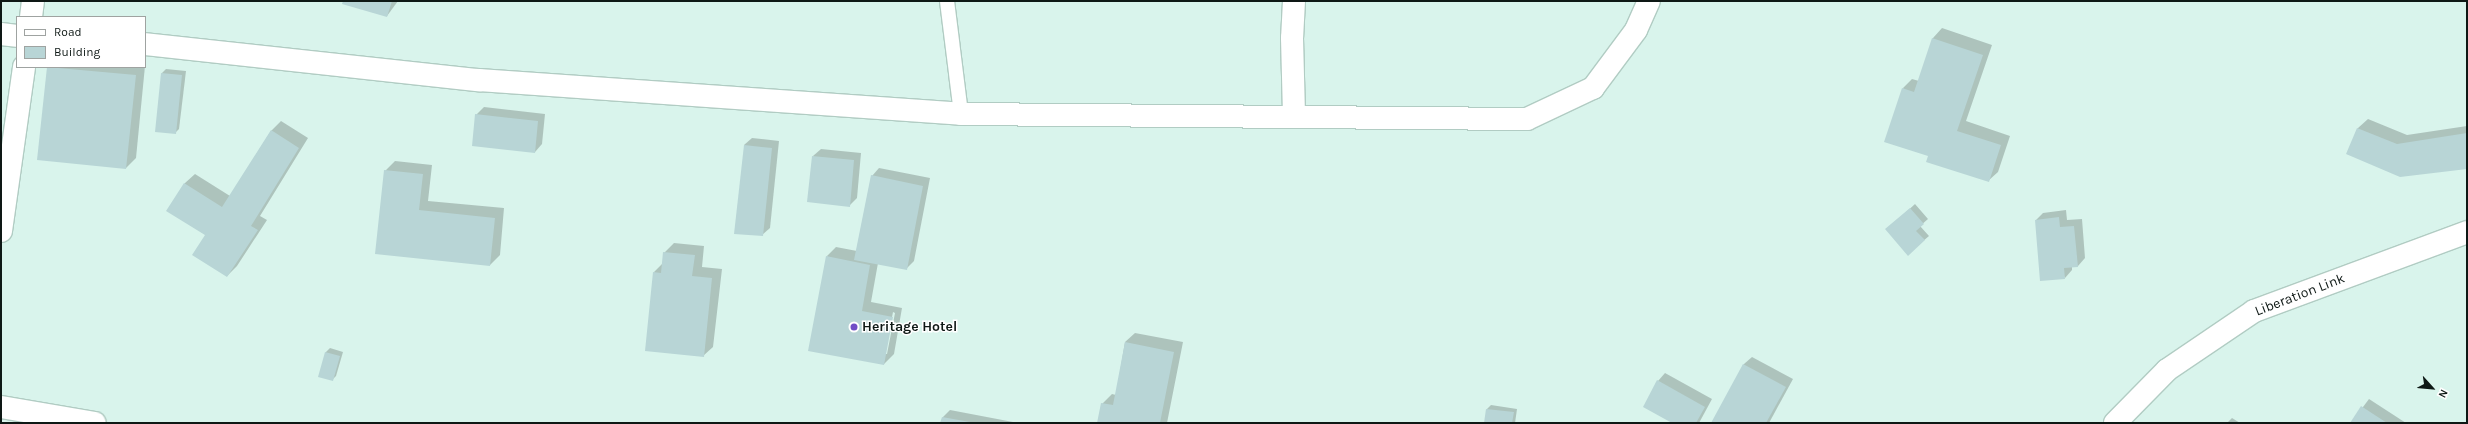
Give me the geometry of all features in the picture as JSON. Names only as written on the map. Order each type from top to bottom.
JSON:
[{"type":"street","points":[[31,16],[33,1]]},
{"type":"street","points":[[1294,1],[1292,38],[1294,116]]},
{"type":"street","points":[[146,44],[479,80],[961,114],[1528,119],[1593,88],[1636,30],[1649,1]]},
{"type":"street","points":[[1,34],[16,36]]},
{"type":"street","points":[[1,231],[24,68]]},
{"type":"street","name":"Liberation Link","points":[[2116,423],[2167,370],[2254,311],[2467,232]]},
{"type":"street","points":[[1,407],[94,423]]},
{"type":"lane","points":[[947,1],[961,114]]},
{"type":"building","points":[[343,1],[392,1],[387,17],[342,4]]},
{"type":"building","points":[[1932,38],[1983,55],[1957,131],[2001,145],[1989,182],[1926,162],[1928,156],[1884,142],[1902,88],[1914,92]]},
{"type":"building","points":[[47,68],[136,75],[126,169],[37,160]]},
{"type":"building","points":[[161,73],[182,75],[176,134],[155,132]]},
{"type":"building","points":[[475,114],[538,121],[535,153],[472,146]]},
{"type":"building","points":[[2357,128],[2397,144],[2467,133],[2467,169],[2400,177],[2346,154]]},
{"type":"building","points":[[271,130],[299,148],[251,226],[258,230],[227,277],[192,255],[205,235],[166,211],[184,183],[222,207]]},
{"type":"building","points":[[744,145],[772,148],[763,236],[734,234]]},
{"type":"building","points":[[812,156],[854,160],[850,207],[807,202]]},
{"type":"building","points":[[384,170],[423,174],[419,210],[495,218],[490,266],[375,254]]},
{"type":"building","points":[[871,175],[923,186],[907,270],[854,260]]},
{"type":"building","points":[[1910,208],[1924,224],[1916,231],[1925,240],[1908,256],[1885,229]]},
{"type":"building","points":[[2059,217],[2060,227],[2074,226],[2078,267],[2064,268],[2065,279],[2040,281],[2035,220]]},
{"type":"building","points":[[663,252],[695,255],[692,276],[712,278],[704,357],[645,351],[653,272],[661,273]]},
{"type":"building","points":[[826,256],[870,265],[862,311],[893,317],[884,365],[808,351]]},
{"type":"building","points":[[1125,342],[1174,352],[1160,423],[1097,423],[1101,403],[1113,405]]},
{"type":"building","points":[[325,352],[340,356],[333,381],[318,377]]},
{"type":"building","points":[[1743,364],[1786,387],[1766,423],[1711,423]]},
{"type":"building","points":[[1657,380],[1705,407],[1696,423],[1672,423],[1643,407]]},
{"type":"building","points":[[2361,406],[2387,423],[2350,423]]},
{"type":"building","points":[[1486,409],[1514,412],[1512,423],[1484,423]]},
{"type":"building","points":[[942,417],[970,422],[970,423],[940,423]]},
{"type":"place","name":"Heritage Hotel","points":[[854,327]]}]
